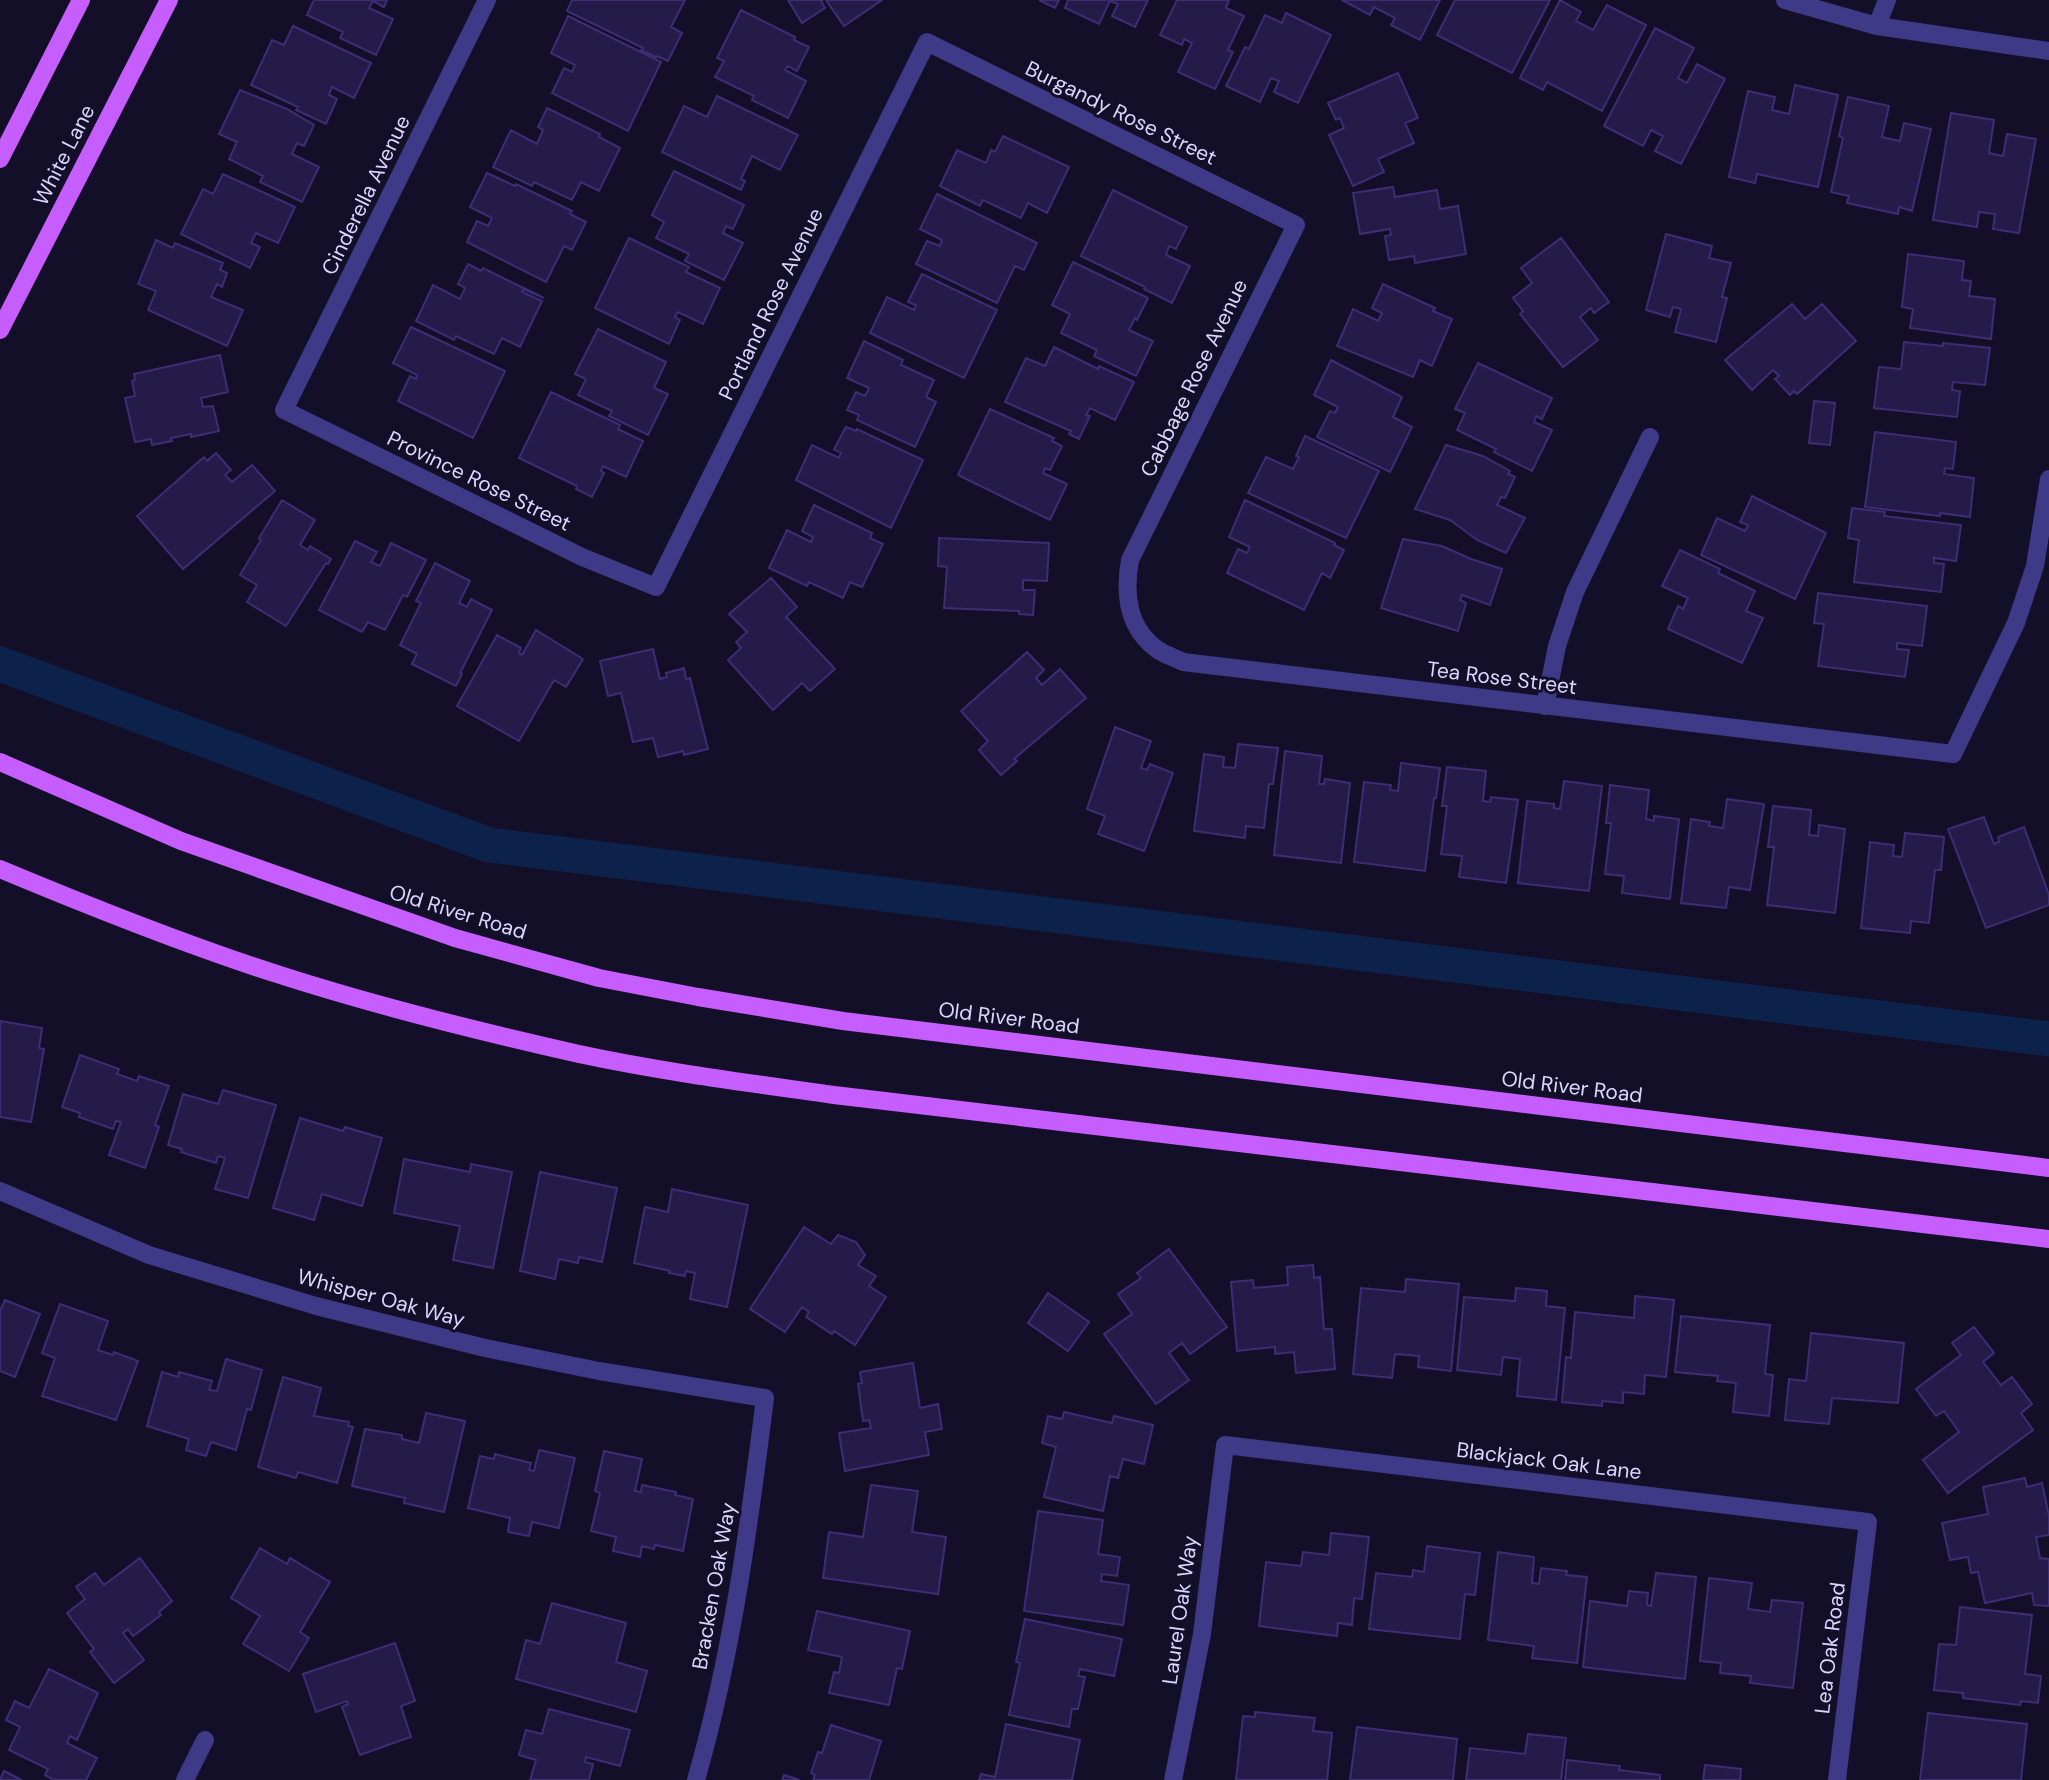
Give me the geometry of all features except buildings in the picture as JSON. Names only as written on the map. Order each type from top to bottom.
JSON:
[{"type":"main road","points":[[0,159],[81,0]]},
{"type":"main road","points":[[153,0],[157,24]]},
{"type":"main road","name":"White Lane","points":[[0,330],[169,0]]},
{"type":"main road","name":"Old River Road","points":[[0,762],[181,841],[455,938],[599,978],[843,1021],[2049,1168]]},
{"type":"main road","points":[[0,869],[130,923],[278,974],[428,1018],[580,1054],[682,1073],[834,1095],[2049,1239]]},
{"type":"street","name":"Cinderella Avenue","points":[[285,410],[488,0]]},
{"type":"street","points":[[1785,0],[1877,26],[2049,51]]},
{"type":"street","points":[[1877,26],[1887,0]]},
{"type":"street","name":"Burgandy Rose Street","points":[[927,42],[1296,225]]},
{"type":"street","name":"Portland Rose Avenue","points":[[656,587],[927,42]]},
{"type":"street","name":"Cabbage Rose Avenue","points":[[1134,551],[1296,225]]},
{"type":"street","name":"Province Rose Street","points":[[285,410],[582,557],[656,587]]},
{"type":"street","points":[[1545,706],[1557,646],[1575,592],[1650,437]]},
{"type":"street","name":"Tea Rose Street","points":[[1134,551],[1126,586],[1129,610],[1140,631],[1157,649],[1183,662],[1952,754],[2016,623],[2035,566],[2049,479]]},
{"type":"street","name":"Whisper Oak Way","points":[[0,1191],[149,1255],[316,1306],[498,1351],[599,1371],[765,1398]]},
{"type":"street","name":"Bracken Oak Way","points":[[696,1780],[734,1623],[749,1534],[765,1398]]},
{"type":"street","name":"Blackjack Oak Lane","points":[[1225,1445],[1867,1522]]},
{"type":"street","name":"Laurel Oak Way","points":[[1173,1780],[1202,1634],[1225,1445]]},
{"type":"street","name":"Lea Oak Road","points":[[1837,1780],[1867,1522]]},
{"type":"street","points":[[185,1780],[205,1740]]},
{"type":"waterway","points":[[0,664],[489,845],[2049,1039]]}]
